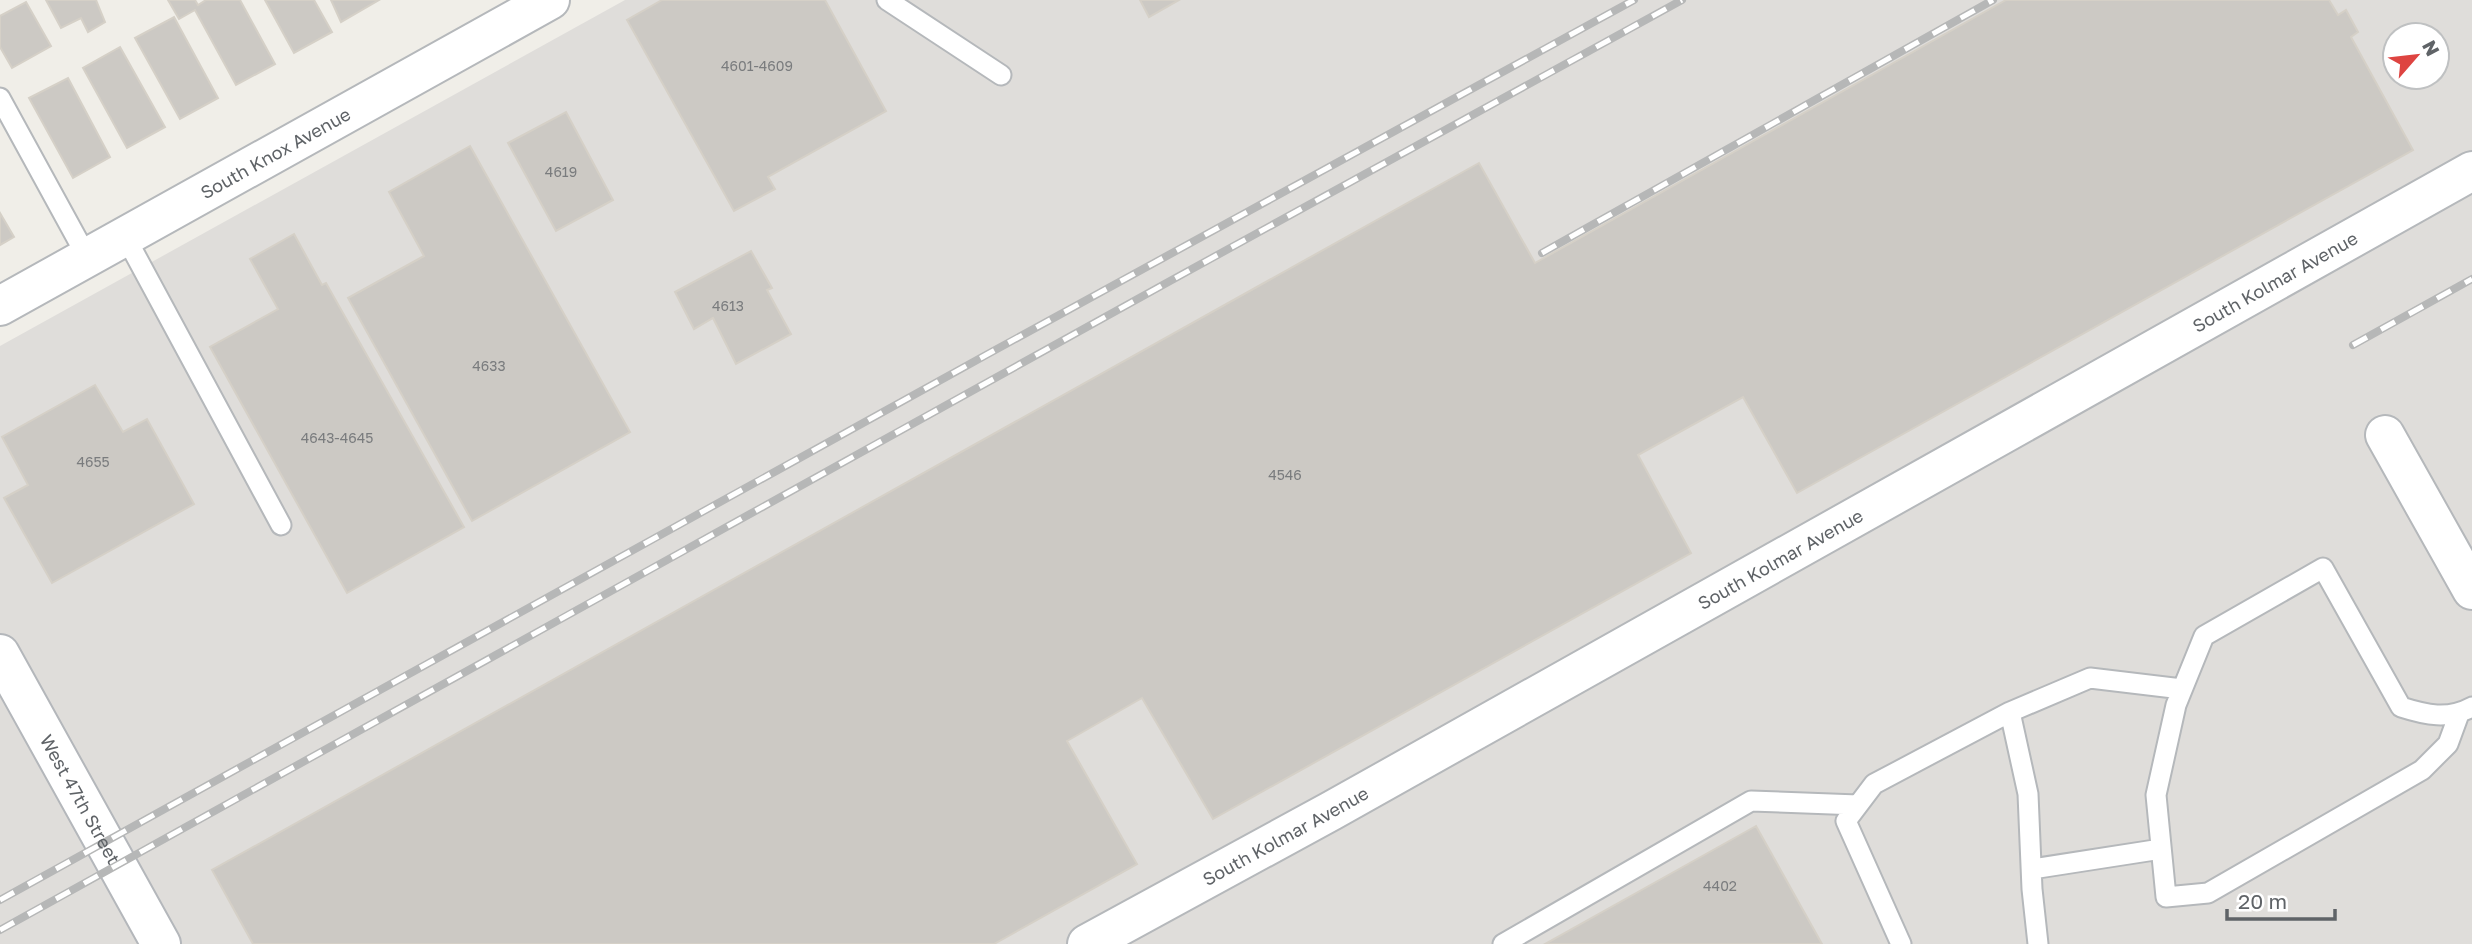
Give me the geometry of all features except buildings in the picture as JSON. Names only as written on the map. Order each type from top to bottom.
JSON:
[{"type":"street","name":"South Knox Avenue","points":[[0,306],[550,0]]},
{"type":"street","name":"South Kolmar Avenue","points":[[1087,944],[1331,811],[2472,171]]},
{"type":"street","points":[[2385,435],[2472,590]]},
{"type":"street","name":"West 47th Street","points":[[0,654],[161,944]]},
{"type":"lane","points":[[887,0],[1001,75]]},
{"type":"lane","points":[[0,98],[87,257]]},
{"type":"lane","points":[[125,236],[281,525]]},
{"type":"lane","points":[[2323,568],[2401,707],[2428,716],[2466,711],[2448,744],[2422,770],[2208,893],[2166,897],[2156,795],[2176,705],[2204,636],[2323,568]]},
{"type":"lane","points":[[1901,944],[1846,821],[1874,784],[2010,712],[2090,678],[2182,689]]},
{"type":"lane","points":[[2010,712],[2028,794],[2038,944]]},
{"type":"lane","points":[[1503,944],[1751,801],[1858,805]]},
{"type":"lane","points":[[2032,869],[2161,849]]},
{"type":"shaded area","points":[[625,0],[2472,0],[2472,944],[0,944],[0,346]]},
{"type":"railway","points":[[0,900],[1634,0]]},
{"type":"railway","points":[[0,930],[1682,0]]},
{"type":"railway","points":[[1542,253],[1993,0]]},
{"type":"railway","points":[[2353,345],[2472,279]]}]
